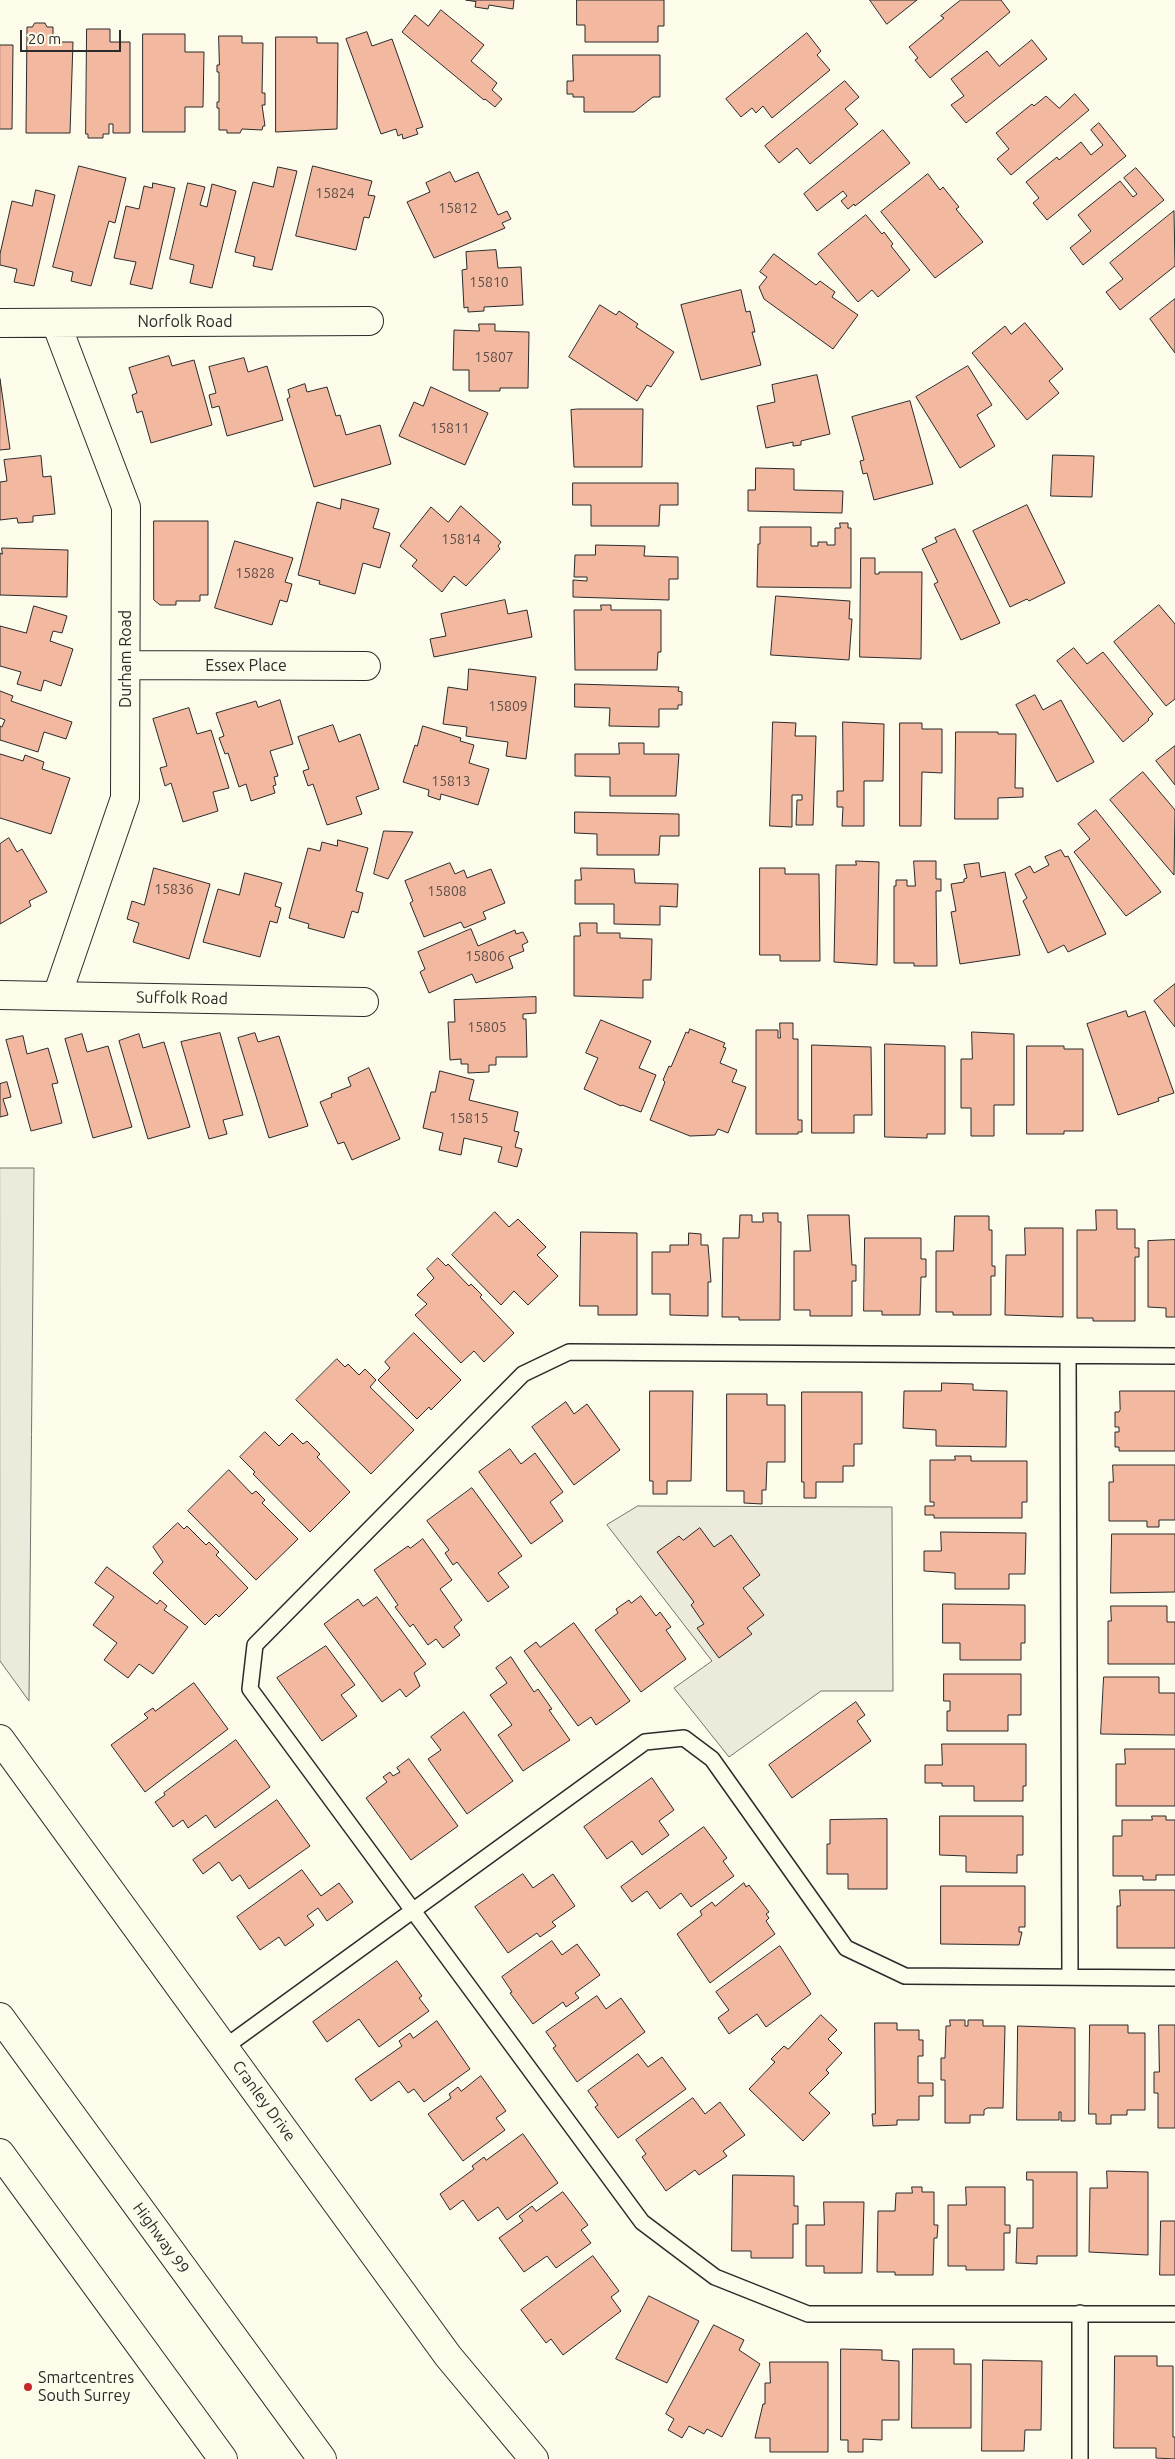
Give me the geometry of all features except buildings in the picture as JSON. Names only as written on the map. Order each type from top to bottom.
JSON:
[{"type":"main road","name":"Norfolk Road","points":[[0,323],[369,321]]},
{"type":"main road","name":"Durham Road","points":[[56,323],[126,508],[124,798],[57,996]]},
{"type":"main road","name":"Essex Place","points":[[126,665],[366,666]]},
{"type":"main road","name":"Suffolk Road","points":[[0,995],[364,1002]]},
{"type":"main road","name":"Cranley Drive","points":[[0,1739],[448,2356],[534,2459]]},
{"type":"main road","name":"Highway 99","points":[[0,2017],[322,2459]]},
{"type":"main road","points":[[0,2153],[223,2459]]},
{"type":"lane","points":[[1175,1356],[569,1352],[523,1374],[255,1645],[250,1689],[642,2222],[715,2277],[808,2314],[1175,2314]]},
{"type":"lane","points":[[1068,1356],[1070,1977]]},
{"type":"lane","points":[[225,2047],[644,1742],[684,1738],[712,1759],[846,1948],[905,1976],[1175,1978]]},
{"type":"lane","points":[[1080,2313],[1080,2459]]},
{"type":"shaded area","points":[[0,1168],[34,1168],[29,1701],[0,1661]]},
{"type":"shaded area","points":[[638,1506],[892,1507],[893,1691],[821,1691],[729,1757],[674,1688],[712,1661],[607,1525]]},
{"type":"place","name":"Smartcentres South Surrey","points":[[28,2387]]}]
